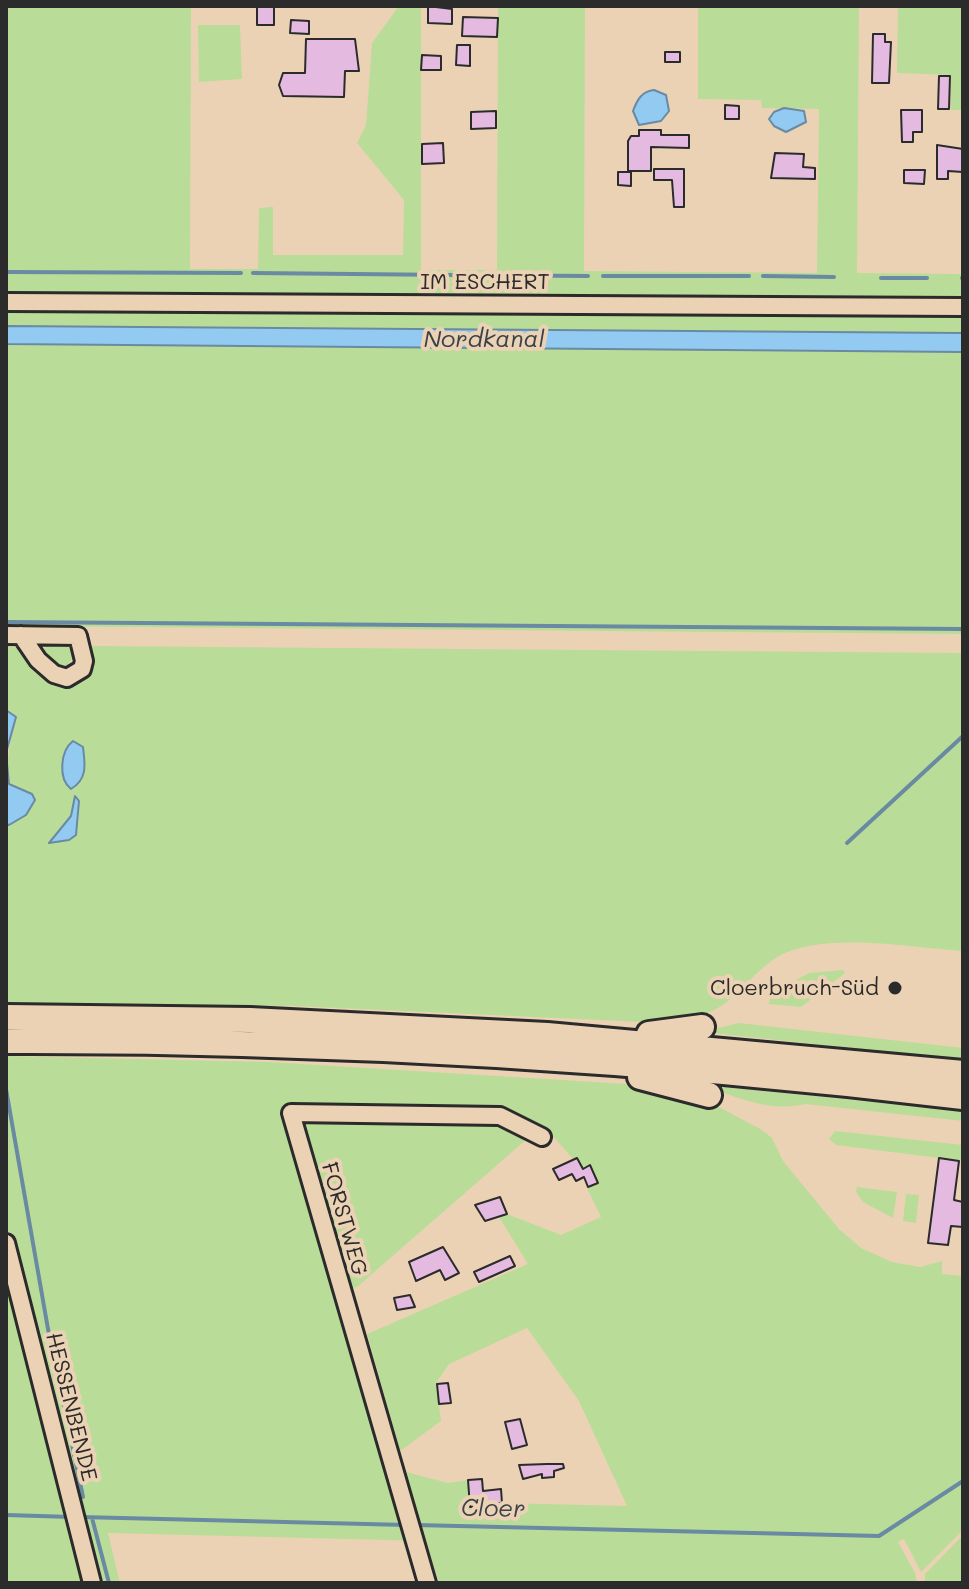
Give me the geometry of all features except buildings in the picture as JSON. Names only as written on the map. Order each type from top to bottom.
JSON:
[{"type":"highway","points":[[6,1017],[250,1020],[547,1035],[963,1073]]},
{"type":"highway","points":[[547,1035],[637,1035],[702,1027]]},
{"type":"highway","points":[[6,1041],[278,1044],[563,1059],[963,1097]]},
{"type":"highway","points":[[563,1059],[709,1095]]},
{"type":"street","name":"IM ESCHERT","points":[[6,302],[963,307]]},
{"type":"street","points":[[13,635],[78,636],[84,661],[82,669],[67,678],[54,674],[13,635]]},
{"type":"street","name":"FORSTWEG","points":[[427,1583],[291,1113],[500,1116],[542,1137]]},
{"type":"street","name":"HESSENBENDE","points":[[6,1243],[92,1583]]},
{"type":"green space","points":[[6,6],[191,6],[190,269],[258,269],[259,208],[273,207],[273,255],[403,255],[404,200],[357,143],[366,125],[372,43],[399,6],[421,6],[421,270],[497,270],[498,6],[585,6],[584,271],[817,273],[819,109],[762,108],[761,100],[698,99],[698,6],[859,6],[857,273],[963,274],[963,301],[6,295]]},
{"type":"green space","points":[[898,6],[963,6],[963,110],[951,110],[951,75],[897,73]]},
{"type":"green space","points":[[198,25],[240,25],[242,79],[199,82]]},
{"type":"green space","points":[[6,310],[963,316],[963,333],[6,326]]},
{"type":"green space","points":[[6,344],[963,352],[963,634],[6,626]]},
{"type":"green space","points":[[56,642],[66,645],[75,655],[66,667],[58,665],[44,650],[46,645]]},
{"type":"green space","points":[[6,645],[20,649],[49,676],[92,659],[92,646],[963,653],[963,951],[869,943],[820,944],[798,948],[772,961],[714,1010],[665,1023],[294,1006],[6,1004],[6,824],[28,792],[13,788],[9,779],[12,721],[10,711],[6,710]],"holes":[[[74,799],[79,820],[55,843],[51,841],[71,816]]]},
{"type":"green space","points":[[843,970],[845,973],[801,1007],[769,1004],[770,994],[809,973]]},
{"type":"green space","points":[[739,1023],[963,1048],[963,1060],[702,1032]]},
{"type":"green space","points":[[6,1056],[269,1062],[644,1085],[706,1100],[762,1130],[772,1138],[783,1161],[839,1229],[861,1248],[892,1262],[920,1267],[942,1261],[942,1274],[963,1276],[963,1530],[921,1572],[904,1539],[898,1542],[917,1583],[439,1583],[426,1541],[108,1533],[120,1583],[101,1583],[87,1532],[86,1583],[6,1583]],"holes":[[[543,1125],[573,1159],[578,1158],[583,1169],[590,1166],[598,1183],[587,1188],[601,1217],[561,1235],[507,1214],[499,1217],[528,1264],[367,1334],[400,1451],[441,1421],[436,1383],[449,1364],[527,1328],[579,1401],[627,1506],[503,1503],[471,1507],[467,1480],[448,1483],[406,1472],[419,1518],[399,1517],[334,1292],[357,1287]]]},
{"type":"green space","points":[[714,1086],[963,1111],[963,1121],[805,1104],[770,1106],[724,1093],[713,1089]]},
{"type":"green space","points":[[835,1131],[963,1145],[963,1161],[836,1145],[829,1139]]},
{"type":"green space","points":[[857,1187],[897,1192],[893,1218],[863,1202],[856,1192]]},
{"type":"green space","points":[[906,1194],[919,1195],[916,1223],[903,1221]]},
{"type":"green space","points":[[963,1535],[963,1583],[925,1583],[925,1574]]},
{"type":"water","points":[[654,90],[666,95],[669,111],[661,121],[639,125],[633,111],[643,94]]},
{"type":"water","points":[[784,108],[804,111],[806,122],[786,132],[774,126],[769,119],[774,112]]},
{"type":"water","name":"Nordkanal","points":[[6,326],[963,333],[963,352],[6,344]]},
{"type":"water","points":[[6,710],[16,717],[6,753]]},
{"type":"water","points":[[73,741],[83,747],[85,765],[83,776],[71,789],[64,779],[62,765],[65,751]]},
{"type":"water","points":[[6,753],[9,784],[32,794],[35,800],[26,815],[9,825],[6,824]]},
{"type":"water","points":[[75,796],[79,801],[76,835],[69,840],[49,843],[71,816]]},
{"type":"waterway","points":[[6,272],[241,273]]},
{"type":"waterway","points":[[253,273],[453,275]]},
{"type":"waterway","points":[[464,275],[588,276]]},
{"type":"waterway","points":[[603,276],[749,276]]},
{"type":"waterway","points":[[763,276],[834,277]]},
{"type":"waterway","points":[[881,278],[927,278]]},
{"type":"waterway","points":[[6,622],[963,629]]},
{"type":"waterway","points":[[847,843],[963,736]]},
{"type":"waterway","points":[[6,1089],[48,1329],[83,1497]]},
{"type":"waterway","name":"Cloer","points":[[416,1525],[879,1536],[963,1481]]},
{"type":"waterway","name":"Cloer","points":[[6,1515],[72,1517]]},
{"type":"waterway","name":"Cloer","points":[[80,1517],[407,1525]]},
{"type":"waterway","points":[[92,1518],[109,1583]]},
{"type":"place","name":"Cloerbruch-Süd","points":[[895,988]]}]
